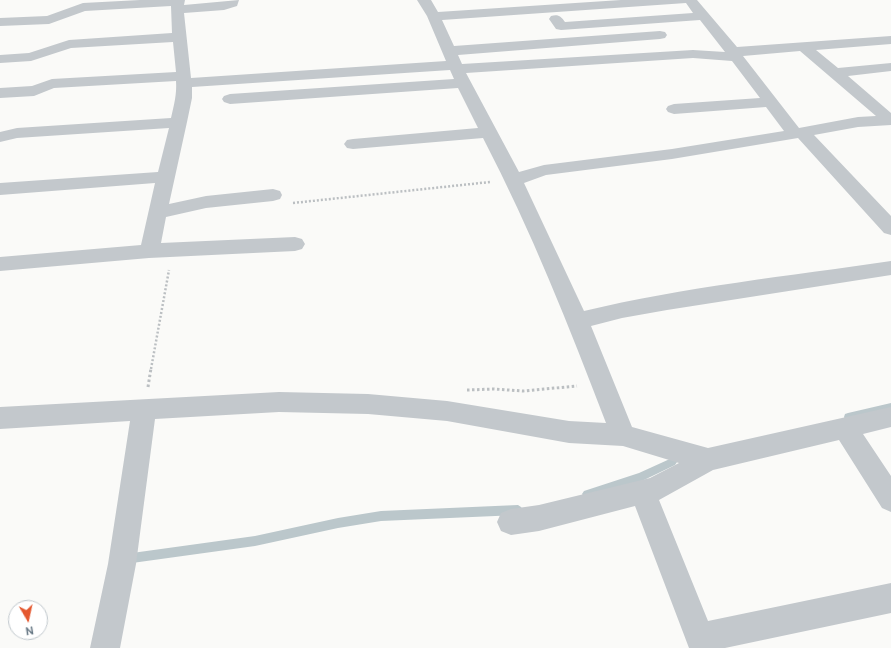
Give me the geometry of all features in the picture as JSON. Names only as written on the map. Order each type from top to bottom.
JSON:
[{"type":"street","points":[[0,22],[48,20],[83,7],[178,4],[224,6],[230,5],[232,0]]},
{"type":"street","points":[[427,0],[434,16],[450,41],[458,72],[514,180],[578,321],[623,435]]},
{"type":"street","points":[[434,16],[519,5],[683,0]]},
{"type":"street","points":[[690,0],[770,102],[798,133],[891,228]]},
{"type":"street","points":[[149,251],[184,98],[184,79],[178,4]]},
{"type":"street","points":[[556,19],[560,26],[703,16]]},
{"type":"street","points":[[450,41],[660,35]]},
{"type":"street","points":[[0,59],[31,57],[69,44],[180,37]]},
{"type":"street","points":[[230,99],[458,72],[693,54],[734,55],[803,46],[891,40]]},
{"type":"street","points":[[803,46],[890,120]]},
{"type":"street","points":[[834,73],[891,67]]},
{"type":"street","points":[[0,93],[34,91],[52,84],[458,72]]},
{"type":"street","points":[[674,109],[770,102]]},
{"type":"street","points":[[514,180],[544,170],[746,144],[858,122],[890,120]]},
{"type":"street","points":[[0,137],[17,133],[178,122]]},
{"type":"street","points":[[353,144],[490,132]]},
{"type":"street","points":[[0,190],[166,177]]},
{"type":"street","points":[[158,213],[206,202],[280,199]]},
{"type":"street","points":[[0,264],[149,251],[295,244]]},
{"type":"street","points":[[578,321],[622,310],[667,302],[891,268]]},
{"type":"street","points":[[0,418],[279,402],[368,404],[447,411],[569,432],[623,435],[708,460]]},
{"type":"street","points":[[105,648],[122,564],[144,410]]},
{"type":"street","points":[[511,522],[539,518],[643,492],[661,486],[708,460],[891,417]]},
{"type":"street","points":[[844,427],[891,499]]},
{"type":"street","points":[[643,492],[702,643],[891,598]]},
{"type":"path","points":[[280,199],[514,180]]},
{"type":"path","points":[[144,410],[173,250]]},
{"type":"path","points":[[464,390],[494,388],[523,391],[604,384]]},
{"type":"waterway","points":[[848,417],[891,407]]},
{"type":"waterway","points":[[587,494],[641,477],[672,462]]},
{"type":"waterway","points":[[132,558],[255,541],[338,523],[381,516],[518,510]]}]
